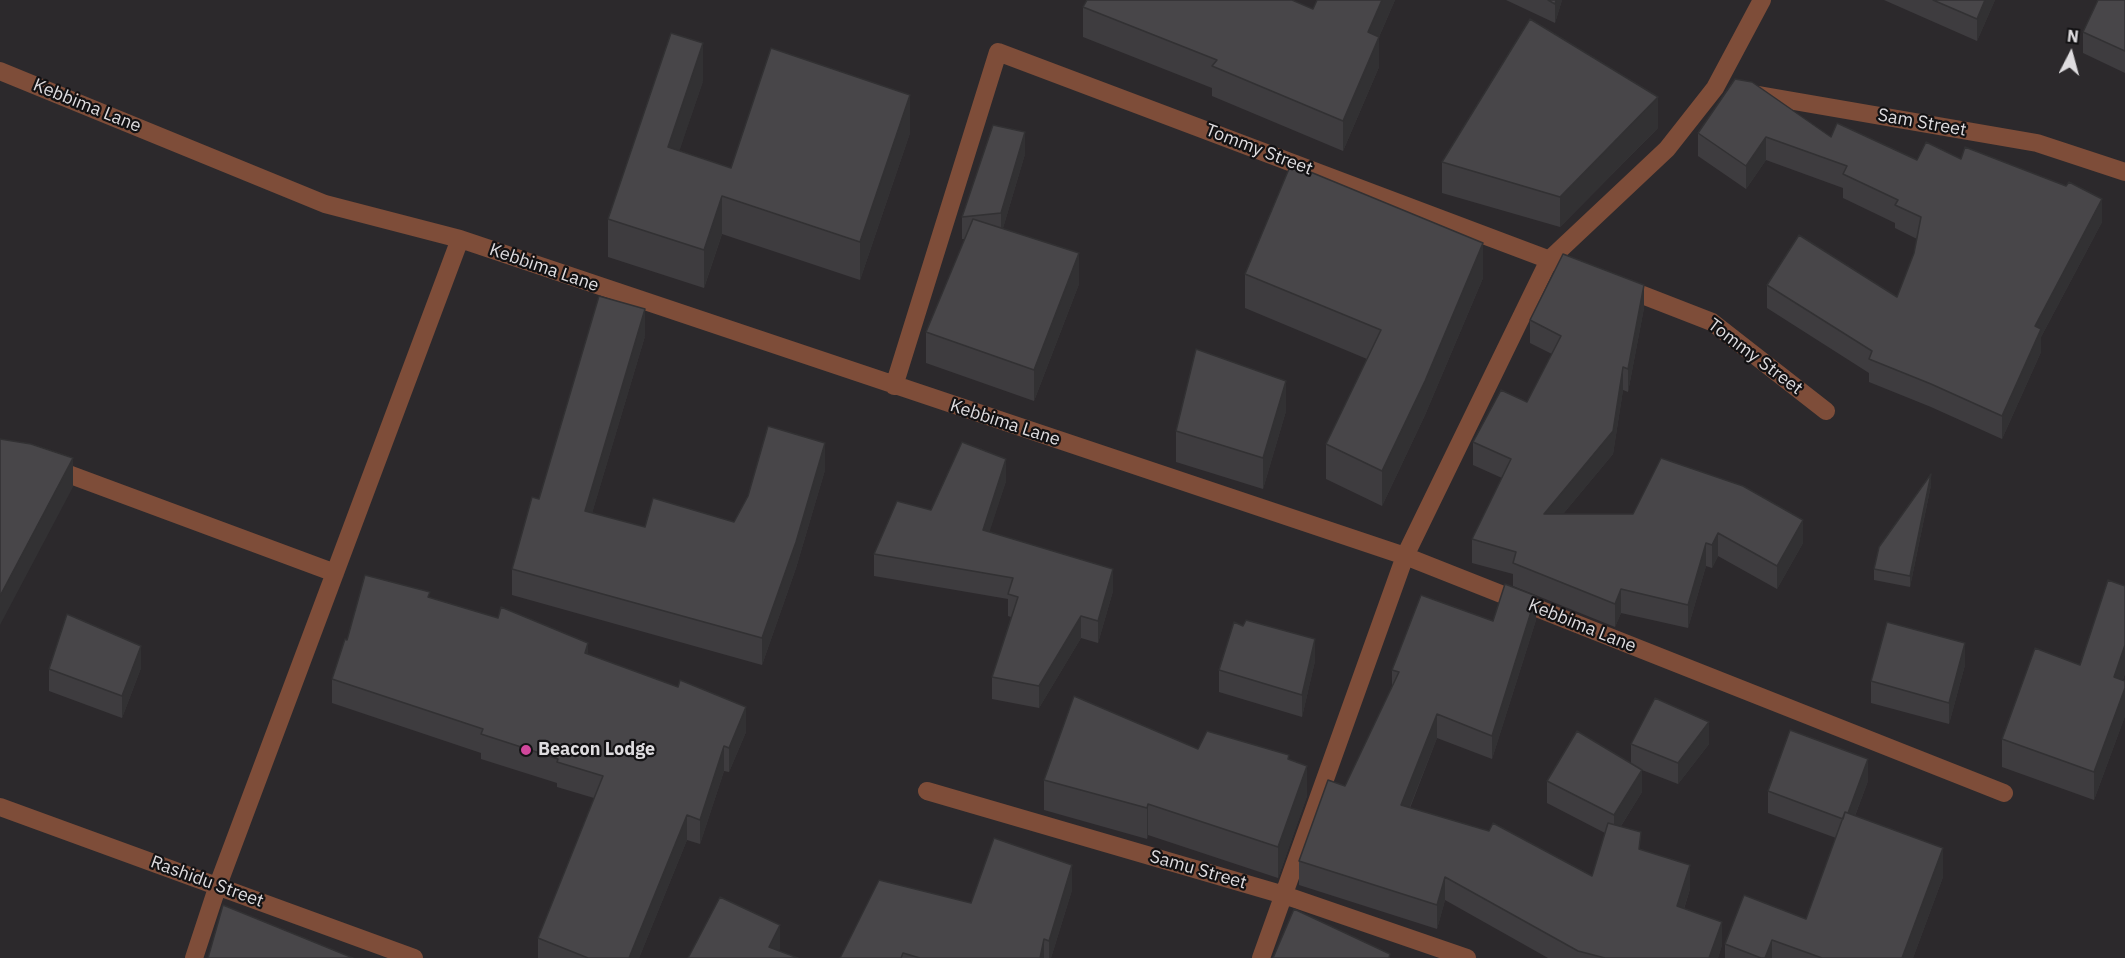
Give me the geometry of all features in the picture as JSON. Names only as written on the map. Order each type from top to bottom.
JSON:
[{"type":"street","points":[[1261,958],[1405,556],[1549,260],[1667,149],[1715,88],[1762,0]]},
{"type":"street","name":"Tommy Street","points":[[894,386],[998,52],[1712,322],[1826,411]]},
{"type":"street","name":"Kebbima Lane","points":[[0,70],[325,204],[460,239],[1405,556],[2004,793]]},
{"type":"street","name":"Sam Street","points":[[1715,88],[2037,142],[2125,172]]},
{"type":"street","points":[[194,958],[218,885],[460,239]]},
{"type":"street","points":[[34,461],[334,573]]},
{"type":"street","name":"Samu Street","points":[[927,790],[1284,895],[1467,958]]},
{"type":"street","name":"Rashidu Street","points":[[0,807],[414,958]]},
{"type":"building","points":[[1087,0],[1292,0],[1313,9],[1317,0],[1382,0],[1368,32],[1379,37],[1343,121],[1212,66],[1217,60],[1083,7]]},
{"type":"building","points":[[1933,0],[1985,0],[1977,19]]},
{"type":"building","points":[[2098,0],[2125,0],[2125,51],[2083,32]]},
{"type":"building","points":[[1530,19],[1658,97],[1560,197],[1442,162]]},
{"type":"building","points":[[671,33],[703,43],[668,147],[731,168],[771,48],[910,95],[860,242],[722,196],[704,250],[608,219]]},
{"type":"building","points":[[1735,79],[1752,82],[1831,137],[1837,123],[1917,160],[1926,142],[1961,159],[1965,147],[2066,186],[2069,182],[2102,199],[2035,326],[2041,329],[2002,416],[1869,359],[1872,351],[1767,285],[1799,235],[1897,297],[1914,253],[1921,217],[1895,205],[1898,200],[1843,174],[1847,166],[1766,137],[1746,166],[1698,133]]},
{"type":"building","points":[[993,125],[1025,132],[1001,213],[962,217]]},
{"type":"building","points":[[1291,164],[1483,243],[1425,381],[1382,471],[1326,444],[1381,330],[1245,274]]},
{"type":"building","points":[[973,219],[1079,253],[1034,370],[926,332]]},
{"type":"building","points":[[1563,254],[1644,285],[1628,369],[1623,367],[1613,431],[1544,514],[1633,514],[1661,458],[1743,486],[1803,520],[1777,566],[1718,533],[1712,545],[1706,543],[1688,605],[1621,589],[1615,604],[1513,563],[1516,552],[1472,539],[1511,459],[1473,442],[1501,390],[1527,402],[1561,336],[1530,320]]},
{"type":"building","points":[[599,296],[645,309],[585,511],[645,527],[653,498],[734,522],[748,496],[768,426],[825,443],[796,542],[762,638],[512,569],[532,497],[539,499]]},
{"type":"building","points":[[1196,349],[1286,381],[1263,458],[1176,431]]},
{"type":"building","points":[[0,439],[31,444],[73,458],[0,596]]},
{"type":"building","points":[[962,442],[1006,459],[983,530],[1113,569],[1098,621],[1081,616],[1039,686],[992,677],[1018,597],[1008,594],[1013,578],[874,554],[897,501],[931,510]]},
{"type":"building","points":[[1931,474],[1910,576],[1874,569],[1879,547]]},
{"type":"building","points":[[365,575],[430,592],[428,597],[498,618],[501,607],[588,643],[585,653],[678,687],[680,680],[746,707],[729,748],[724,746],[700,820],[687,815],[629,958],[588,958],[538,938],[603,776],[481,734],[483,729],[332,679],[345,639],[347,640]]},
{"type":"building","points":[[2108,580],[2125,586],[2125,645],[2114,677],[2125,681],[2125,688],[2094,772],[2002,739],[2035,648],[2080,665]]},
{"type":"building","points":[[1505,584],[1536,596],[1492,736],[1437,714],[1401,805],[1489,831],[1493,823],[1592,876],[1608,823],[1641,832],[1639,849],[1690,865],[1677,906],[1722,922],[1709,958],[1605,958],[1578,951],[1445,877],[1437,905],[1299,861],[1328,780],[1345,786],[1399,672],[1392,670],[1421,595],[1493,621]]},
{"type":"building","points":[[67,614],[141,646],[122,696],[49,669]]},
{"type":"building","points":[[1246,620],[1315,639],[1302,695],[1219,670],[1234,622],[1243,626]]},
{"type":"building","points":[[1887,622],[1965,643],[1949,703],[1871,681]]},
{"type":"building","points":[[1074,696],[1198,749],[1207,731],[1289,755],[1288,759],[1307,766],[1278,847],[1148,804],[1147,808],[1044,780]]},
{"type":"building","points":[[1655,698],[1709,722],[1678,763],[1631,744]]},
{"type":"building","points":[[1790,730],[1868,759],[1848,813],[1845,812],[1843,819],[1768,791]]},
{"type":"building","points":[[1577,731],[1642,770],[1614,815],[1547,781]]},
{"type":"building","points":[[1845,812],[1943,848],[1902,958],[1822,958],[1772,940],[1765,958],[1761,958],[1725,944],[1744,895],[1806,919]]},
{"type":"building","points":[[994,838],[1072,865],[1049,941],[1044,939],[1040,958],[920,958],[903,953],[901,958],[840,958],[879,880],[971,903]]},
{"type":"building","points":[[720,897],[780,925],[769,947],[798,958],[688,958]]},
{"type":"building","points":[[223,905],[353,958],[208,958]]},
{"type":"building","points":[[1294,909],[1390,954],[1389,958],[1273,958]]},
{"type":"place","name":"Beacon Lodge","points":[[526,750]]}]
